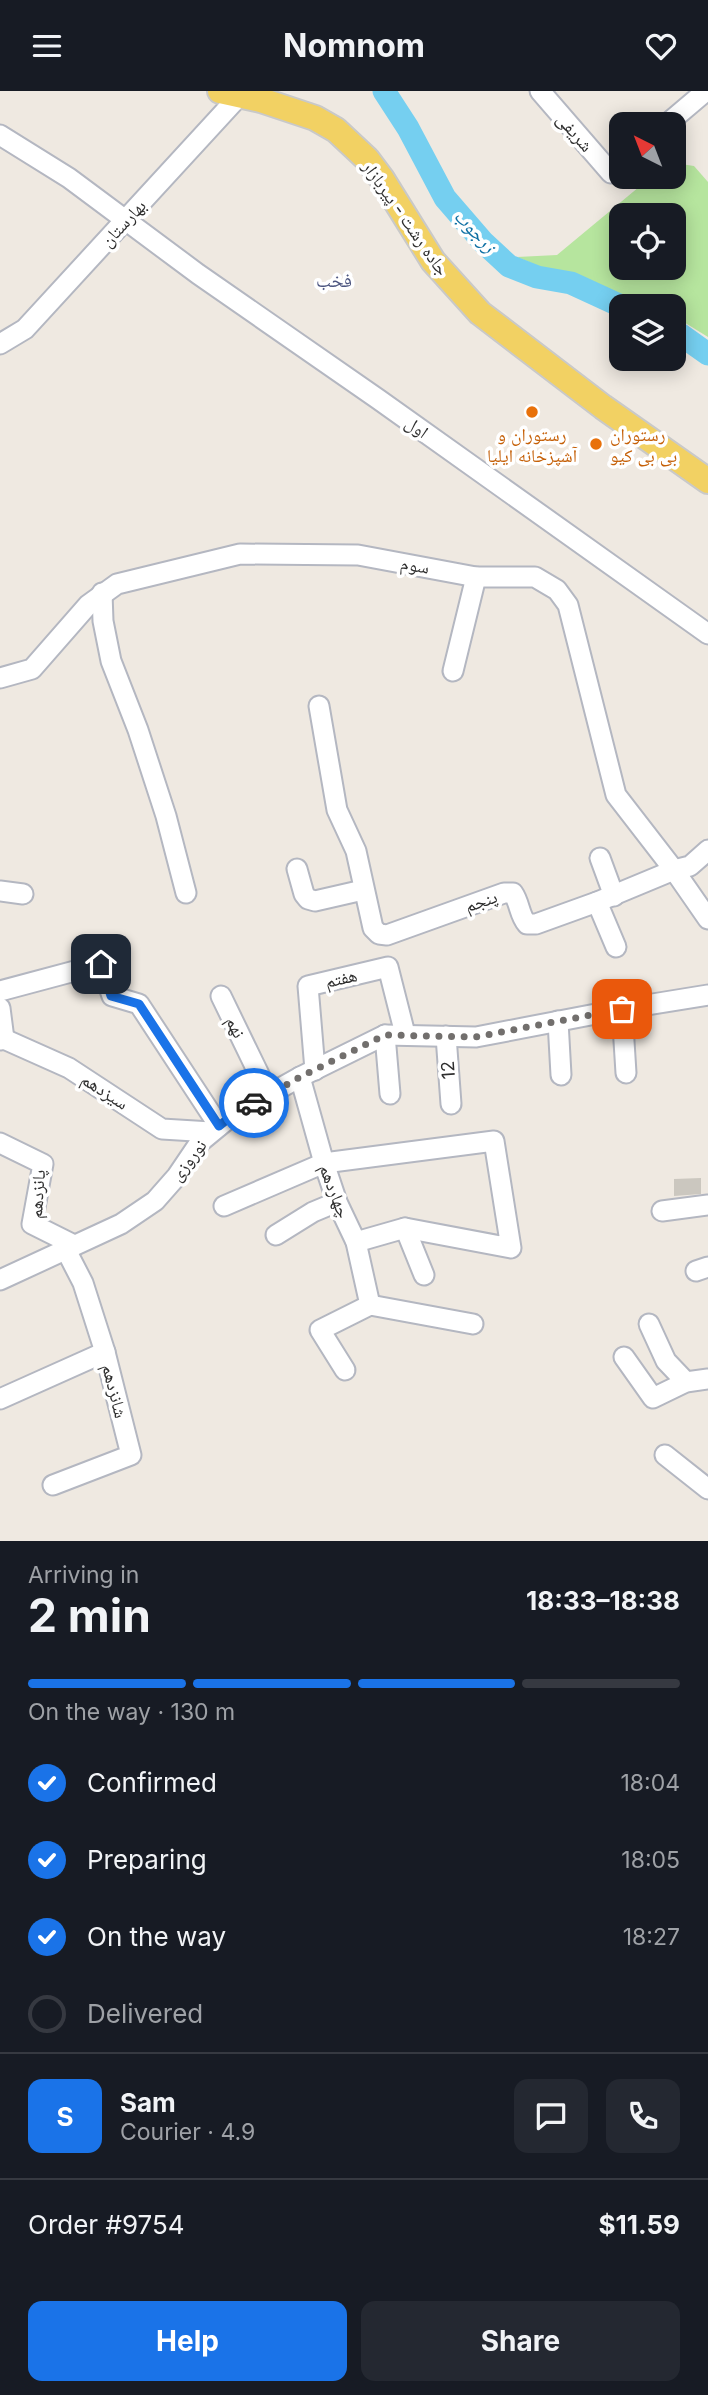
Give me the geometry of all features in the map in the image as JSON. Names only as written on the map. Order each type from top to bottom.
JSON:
[{"type":"main road","name":"جاده رشت - پیربازار","points":[[230,93],[315,118],[352,143],[382,179],[433,261],[480,313],[603,407],[708,481]]},
{"type":"street","name":"شریفی","points":[[540,91],[609,161]]},
{"type":"street","points":[[681,112],[705,91]]},
{"type":"street","name":"بهارستان","points":[[0,344],[25,329],[127,220],[230,93]]},
{"type":"street","name":"اول","points":[[0,135],[69,178],[198,274],[708,633]]},
{"type":"street","name":"سوم","points":[[0,677],[32,669],[88,604],[117,584],[240,554],[358,555],[476,577],[536,577],[557,590],[568,605],[616,795],[708,919]]},
{"type":"street","points":[[453,671],[476,577]]},
{"type":"street","points":[[102,593],[103,621],[111,661],[138,730],[166,816],[186,893]]},
{"type":"street","points":[[296,869],[308,899],[315,901],[363,890],[356,851],[337,810],[319,706]]},
{"type":"street","points":[[674,870],[690,866],[708,850]]},
{"type":"street","points":[[600,858],[615,947]]},
{"type":"street","name":"پنجم","points":[[363,890],[373,928],[379,934],[387,935],[504,893],[513,893],[517,898],[522,919],[527,924],[536,924],[606,899],[674,870]]},
{"type":"street","points":[[0,891],[23,894]]},
{"type":"street","points":[[0,991],[101,964],[111,996],[139,1004],[215,1129]]},
{"type":"street","name":"هفتم","points":[[307,1074],[308,986],[388,967],[405,1034]]},
{"type":"street","name":"نوروزی","points":[[0,1280],[121,1224],[155,1202],[200,1142],[234,1114],[385,1035],[476,1037],[708,995]]},
{"type":"street","name":"نهم","points":[[221,996],[269,1095]]},
{"type":"street","points":[[0,1008],[2,1039]]},
{"type":"street","points":[[622,1009],[626,1073]]},
{"type":"street","points":[[558,1021],[561,1075]]},
{"type":"street","points":[[385,1035],[390,1094]]},
{"type":"street","name":"12","points":[[446,1036],[451,1104]]},
{"type":"street","name":"سیزدهم","points":[[2,1039],[69,1068],[162,1129],[215,1129]]},
{"type":"street","name":"چهاردهم","points":[[307,1074],[324,1163],[337,1202],[356,1242],[370,1304]]},
{"type":"street","points":[[224,1206],[324,1163],[494,1141],[511,1248],[405,1228],[356,1242]]},
{"type":"street","name":"پانزدهم","points":[[0,1143],[43,1164],[32,1224],[70,1248]]},
{"type":"street","points":[[276,1235],[313,1212],[337,1202]]},
{"type":"street","points":[[662,1211],[708,1205]]},
{"type":"street","points":[[405,1228],[424,1275]]},
{"type":"street","name":"شانزدهم","points":[[53,1485],[131,1455],[105,1352],[70,1248]]},
{"type":"street","points":[[345,1370],[320,1330],[370,1304],[473,1324]]},
{"type":"street","points":[[649,1324],[666,1361],[685,1382]]},
{"type":"street","points":[[0,1399],[105,1352]]},
{"type":"street","points":[[624,1357],[653,1398],[685,1382],[708,1379]]},
{"type":"street","points":[[665,1455],[708,1489]]},
{"type":"green space","points":[[686,165],[694,166],[708,182],[708,337],[686,323],[686,294],[620,294],[517,257],[557,255],[609,212],[609,280],[686,280],[686,203],[620,203],[637,189],[686,189]]},
{"type":"building","points":[[701,1178],[701,1194],[674,1196],[674,1179]]},
{"type":"waterway","name":"زرجوب","points":[[384,91],[408,128],[445,198],[483,242],[509,266],[537,277],[571,283],[609,300]]},
{"type":"waterway","name":"زرجوب","points":[[686,338],[708,354]]},
{"type":"way so far","points":[[254,1103],[385,1035],[476,1037],[622,1009]]},
{"type":"place","name":"رستوران و آشپزخانه ایلیا","points":[[532,412]]},
{"type":"place","name":"رستوران بی بی کیو","points":[[596,444]]},
{"type":"district","name":"فخب","points":[[334,280]]},
{"type":"route","points":[[101,964],[111,996],[139,1004],[219,1126],[254,1103]]}]
